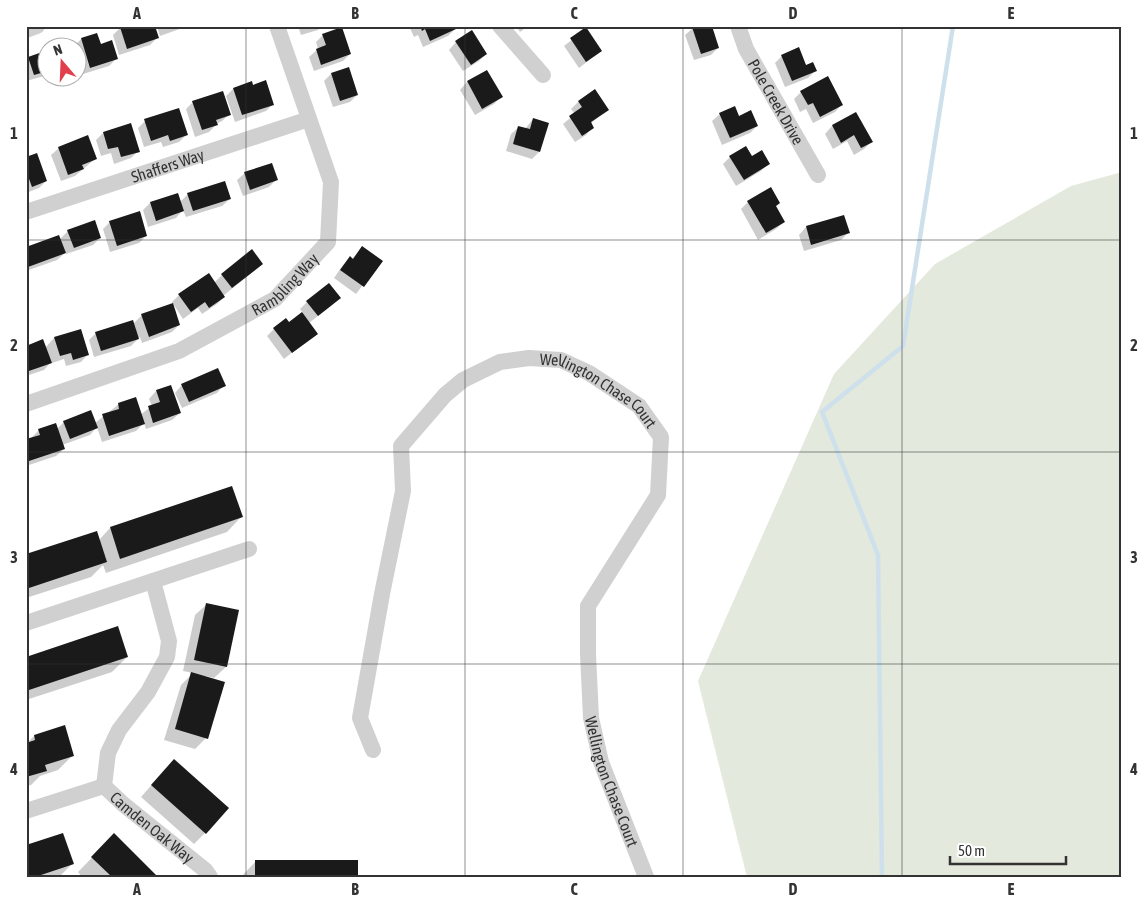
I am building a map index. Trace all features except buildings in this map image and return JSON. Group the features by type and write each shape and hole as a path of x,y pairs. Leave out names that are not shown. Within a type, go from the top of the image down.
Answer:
{"street":[{"path":"26,30 37,26"},
{"name":"Rambling Way","path":"26,404 179,351 275,299 328,242 331,182 277,26"},
{"path":"500,26 543,75"},
{"name":"Pole Creek Drive","path":"738,26 746,49 818,175"},
{"name":"Shaffers Way","path":"26,212 309,119"},
{"name":"Wellington Chase Court","path":"373,750 360,718 403,491 401,446 445,395 464,380 500,362 529,358 561,360 589,373 639,406 661,437 658,495 588,606 591,718 601,762 646,877"},
{"path":"26,623 249,549"},
{"name":"Camden Oak Way","path":"153,581 169,641 167,657 148,692 119,730 108,753 104,786 123,804 205,870 210,877"},
{"path":"26,811 104,786"}],"shaded area":[{"path":"1122,172 1122,877 747,877 698,681 834,374 935,264 1071,186"}],"waterway":[{"path":"882,877 878,555 822,412 903,346 953,26"}]}
